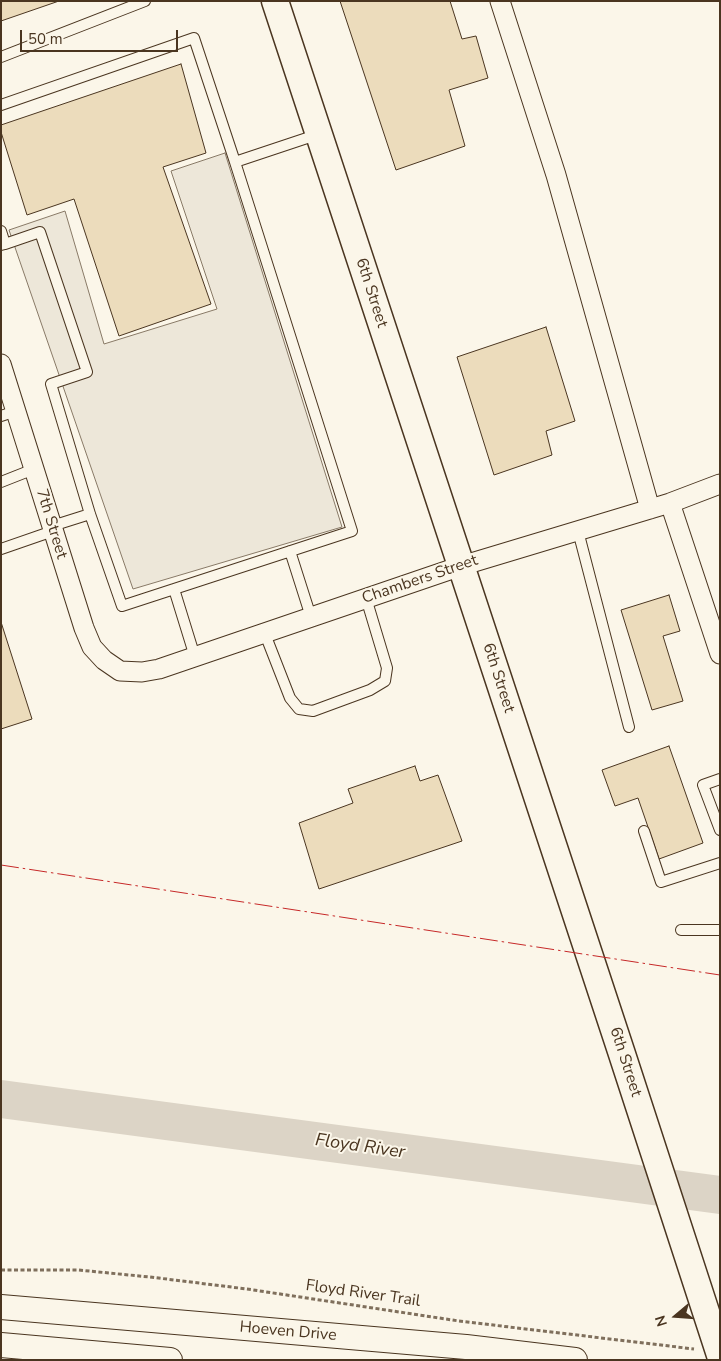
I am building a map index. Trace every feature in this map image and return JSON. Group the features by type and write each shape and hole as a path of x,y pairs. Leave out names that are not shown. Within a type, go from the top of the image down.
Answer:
{"main road":[{"name":"6th Street","path":"275,1 719,1353"}],"street":[{"path":"500,1 556,175 650,509"},
{"name":"7th Street","path":"1,364 9,414 34,469 84,628 92,647 104,660 120,671"},
{"name":"Chambers Street","path":"120,671 142,672 159,669 460,566 650,509 720,484"},
{"path":"670,502 720,654"},
{"name":"Hoeven Drive","path":"1,1307 466,1347 575,1360"},
{"path":"1,1345 170,1360"}],"lane":[{"path":"1,57 145,1"},
{"path":"1,105 194,38 236,162 352,531 122,606 90,514 51,384 87,372 40,232 3,245 1,231"},
{"path":"236,162 319,134"},
{"path":"1,482 34,469"},
{"path":"1,549 90,514"},
{"path":"578,531 629,727"},
{"path":"290,551 311,617"},
{"path":"174,589 195,657"},
{"path":"265,634 290,698 300,709 313,710 370,690 384,681 387,668 366,598"},
{"path":"720,779 703,785 720,830"},
{"path":"644,831 661,882 720,863"},
{"path":"681,930 720,930"}],"path":[{"name":"Floyd River Trail","path":"1,1270 78,1270 150,1277 246,1289 459,1321 719,1353"}],"shaded area":[{"path":"225,153 342,527 133,589 9,230 65,211 104,344 217,309 171,171"}],"building":[{"path":"1,1 59,1 1,21"},
{"path":"340,1 450,1 462,39 476,36 488,78 449,90 465,146 396,170"},
{"path":"181,64 206,153 163,167 211,304 119,336 74,199 27,215 1,132 1,125"},
{"path":"546,327 575,421 546,431 552,455 494,475 457,357"},
{"path":"669,595 680,631 663,636 683,701 652,710 621,610"},
{"path":"1,622 32,719 1,729"},
{"path":"669,746 703,843 659,859 638,798 615,806 602,770"},
{"path":"415,766 420,781 438,775 462,841 319,889 299,823 353,803 348,789"}],"waterway":[{"name":"Floyd River","path":"1,1099 720,1195"}],"power":[{"path":"1,865 720,975"}]}
